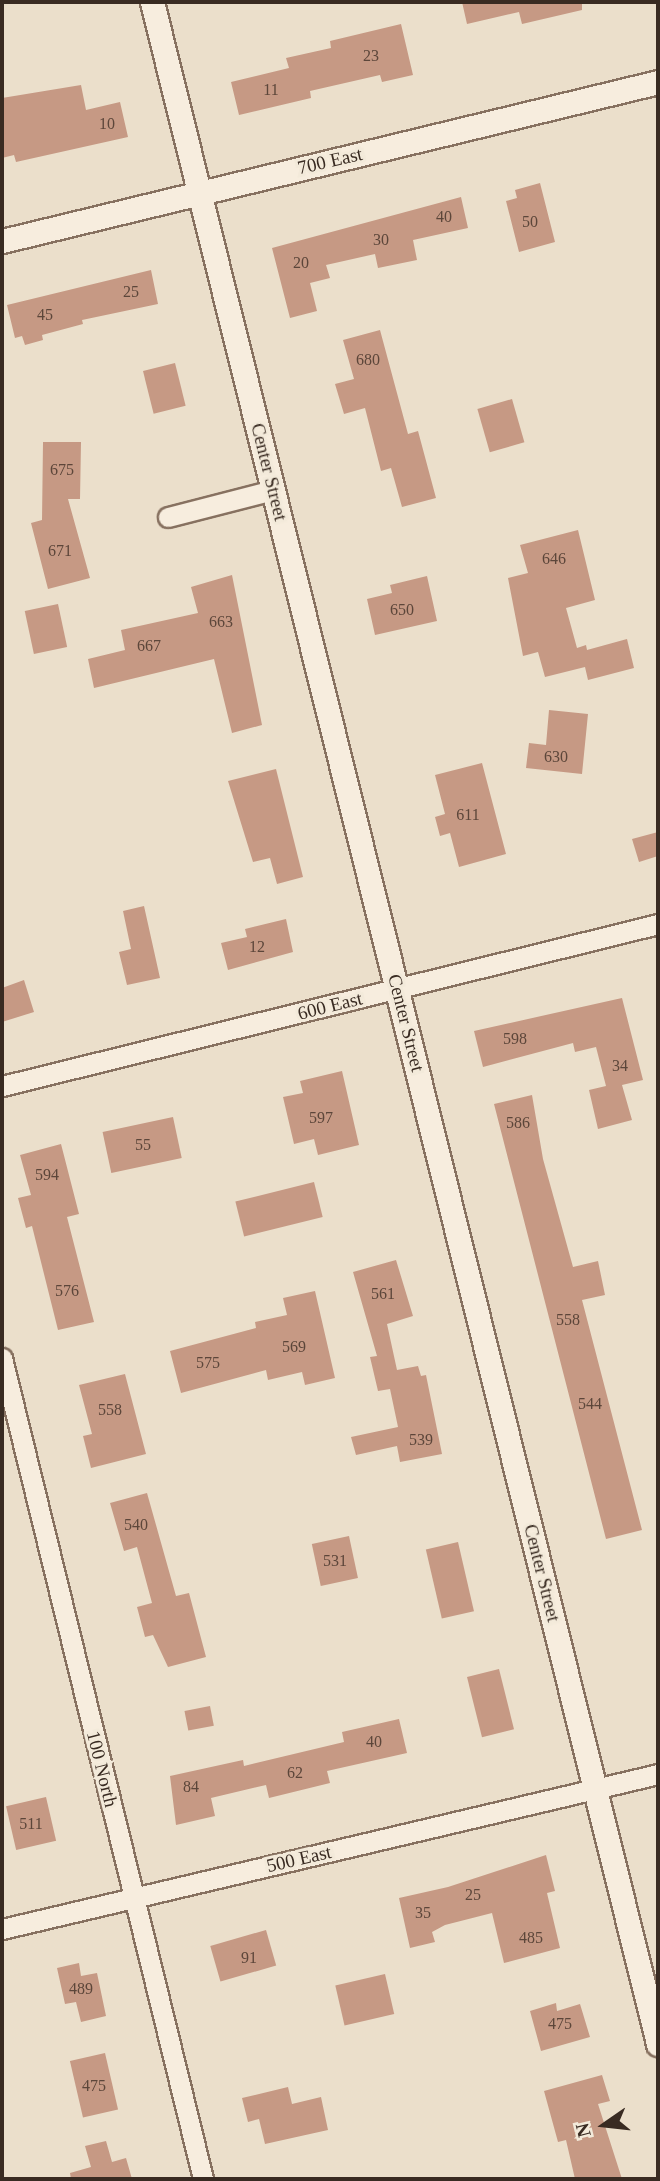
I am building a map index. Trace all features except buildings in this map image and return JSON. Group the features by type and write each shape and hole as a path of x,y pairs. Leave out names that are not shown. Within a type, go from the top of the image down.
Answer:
{"street":[{"name":"Center Street","path":"152,2 658,2044"},
{"name":"700 East","path":"2,241 199,191 658,82"},
{"path":"168,517 273,490"},
{"name":"600 East","path":"2,1086 658,924"},
{"name":"100 North","path":"2,1358 202,2179"},
{"name":"500 East","path":"2,1929 658,1774"}]}
